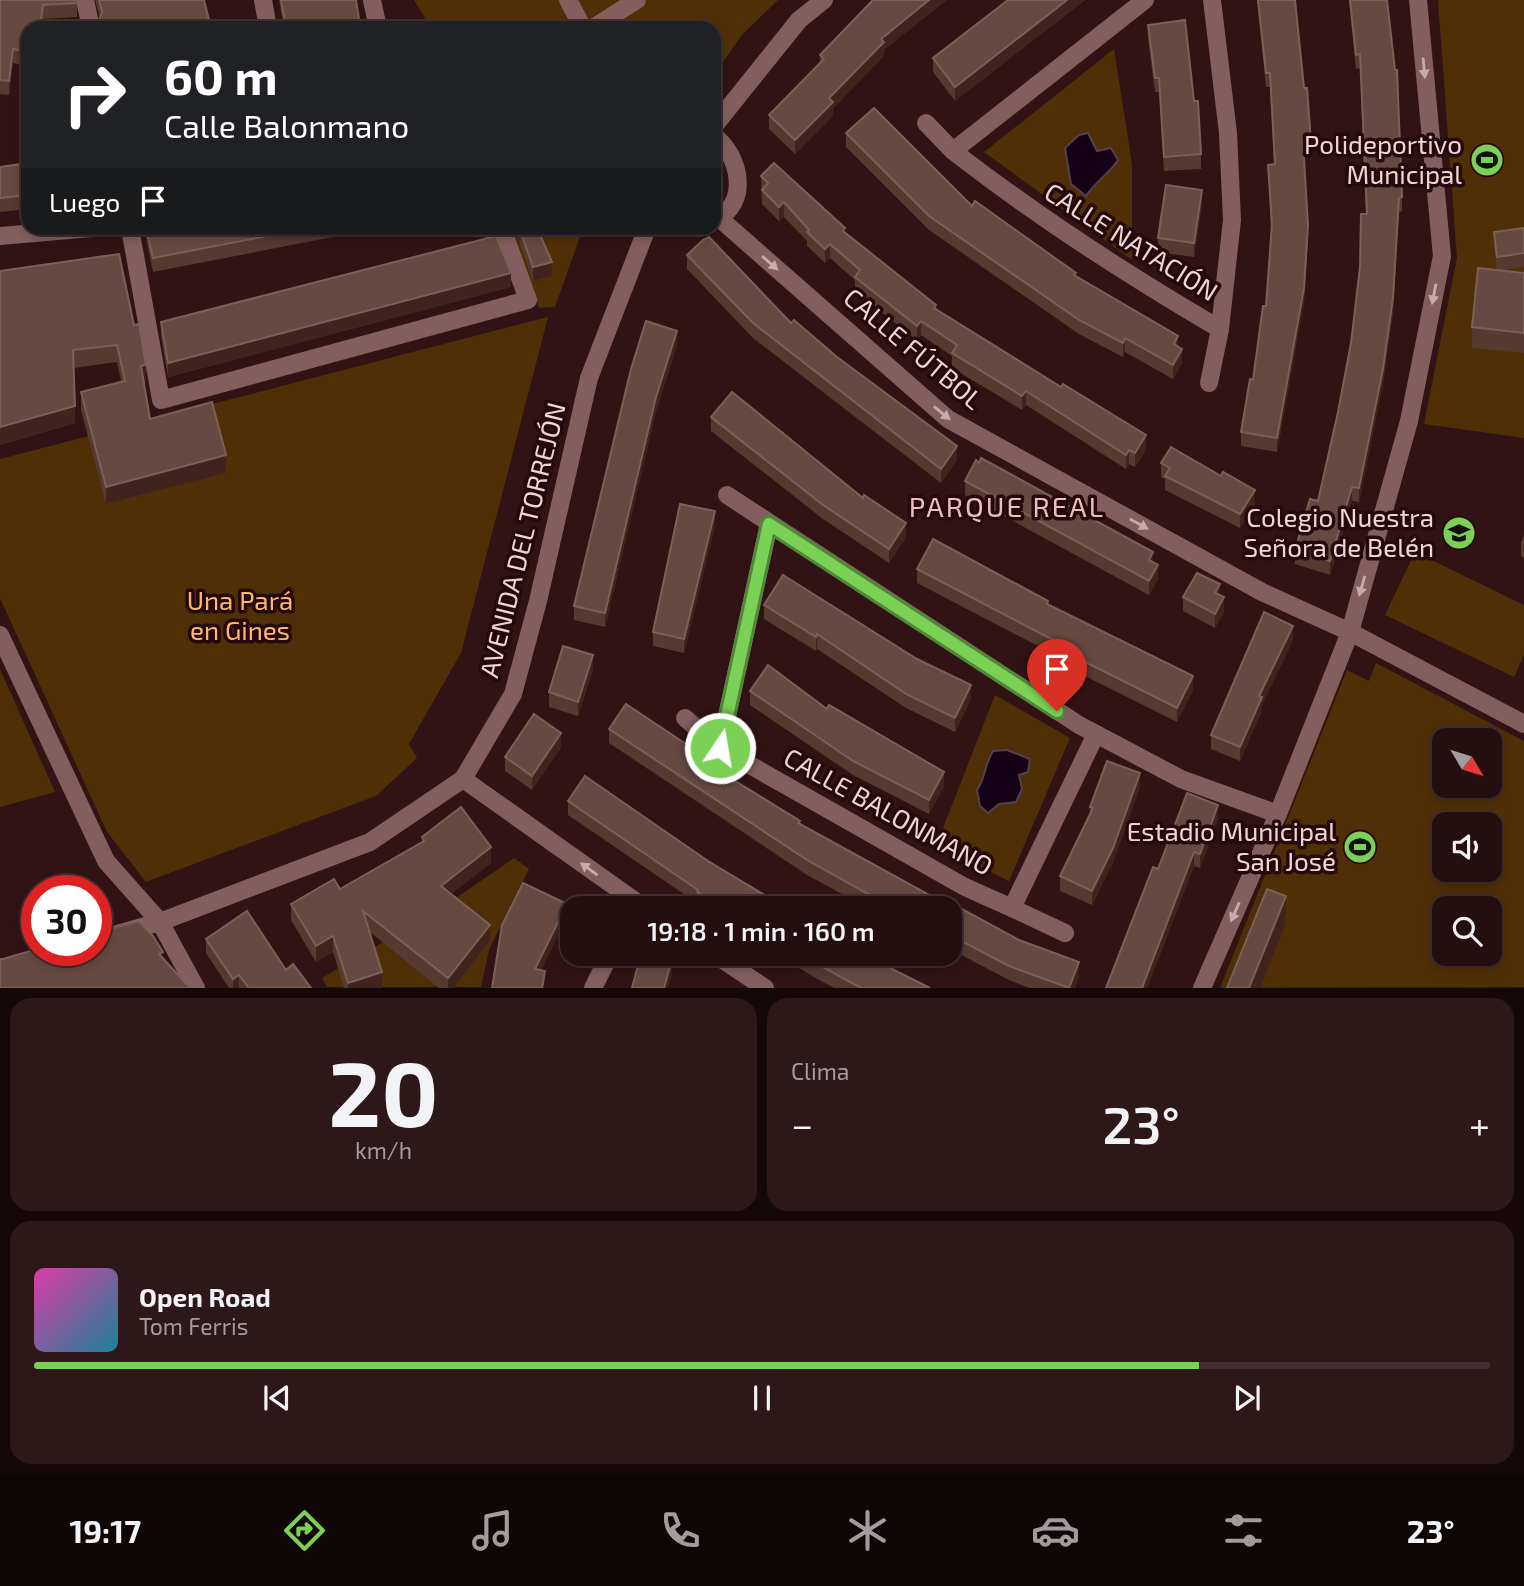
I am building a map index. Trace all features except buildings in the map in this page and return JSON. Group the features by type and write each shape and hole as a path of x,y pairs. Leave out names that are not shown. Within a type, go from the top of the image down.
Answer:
{"street":[{"path":"85,0 90,21"},
{"path":"263,0 267,21"},
{"path":"372,0 376,21"},
{"path":"568,0 579,21"},
{"path":"604,21 638,0"},
{"path":"721,117 799,20 824,0"},
{"path":"953,151 1144,0"},
{"name":"CALLE NATACIÓN","path":"926,123 953,151 1028,210 1105,262 1220,329 1232,220 1228,133 1212,0"},
{"path":"1202,988 1278,814 1350,632 1409,421 1442,256 1418,0"},
{"path":"721,141 735,160 738,177 731,205 721,215"},
{"name":"CALLE FÚTBOL","path":"721,222 948,419 1262,592 1350,632 1524,724"},
{"path":"0,236 21,234"},
{"path":"131,235 161,400 528,300 505,235"},
{"name":"AVENIDA DEL TORREJÓN","path":"112,936 160,922 370,842 463,779 513,694 535,615 589,378 644,235"},
{"path":"1209,383 1220,329"},
{"path":"727,495 1096,734 1181,779 1278,814"},
{"path":"720,748 769,524"},
{"path":"0,635 106,861 160,922 196,988"},
{"name":"CALLE BALONMANO","path":"685,718 720,748 965,887 1065,933"},
{"name":"CALLE BALONMANO","path":"1012,908 1096,734"},
{"path":"463,779 624,896"},
{"path":"593,988 604,966"},
{"path":"732,966 765,988"}],"green space":[{"path":"414,0 778,0 741,36 721,65 721,21 427,21"},
{"name":"Polideportivo Municipal","path":"1438,0 1524,0 1524,438 1424,424 1457,258"},
{"path":"1114,49 1132,164 1132,260 984,152"},
{"path":"512,235 581,235 555,307 539,308"},
{"name":"Una Pará en Gines","path":"548,317 461,653 409,744 417,758 376,796 146,882 107,832 0,598 0,459"},
{"path":"1415,552 1524,605 1524,655 1514,677 1385,615"},
{"name":"Estadio Municipal San José","path":"1376,663 1499,728 1432,728 1432,798 1502,798 1502,729 1524,741 1524,987 1220,988 1347,670 1369,681"},
{"path":"0,669 55,792 0,807"},
{"path":"995,695 1070,738 1009,881 936,846"},
{"path":"514,858 529,869 489,950 481,987 327,987 322,978 443,907"}],"shaded area":[{"path":"1088,133 1097,151 1111,148 1118,160 1086,196 1071,184 1065,148 1079,135"},
{"path":"1007,750 1030,759 1028,772 1019,775 1022,789 1016,802 999,804 988,813 980,806 977,790 993,751"}],"place":[{"name":"Polideportivo Municipal","path":"1487,160"},
{"name":"Colegio Nuestra Señora de Belén","path":"1459,533"},
{"name":"Estadio Municipal San José","path":"1360,847"}],"district":[{"name":"PARQUE REAL","path":"1007,507"}],"route":[{"path":"720,748 769,524 1057,711"}]}
